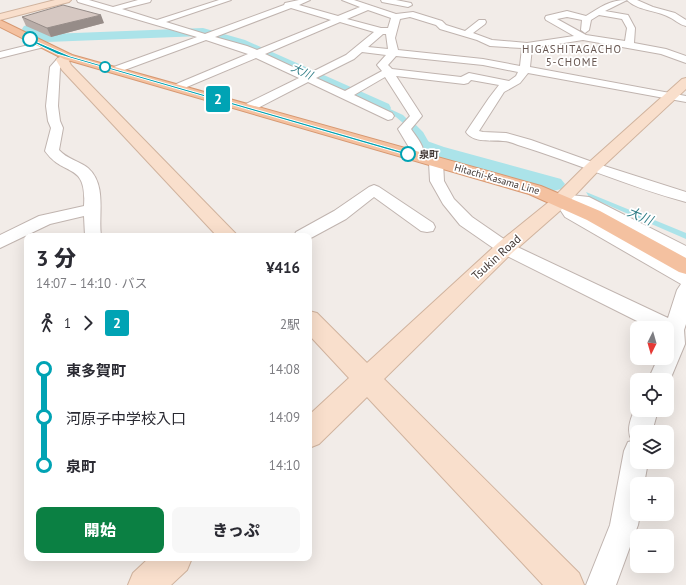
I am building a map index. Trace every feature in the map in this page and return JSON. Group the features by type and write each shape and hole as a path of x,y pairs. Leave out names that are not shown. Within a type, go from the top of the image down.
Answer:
{"main road":[{"name":"Hitachi-Kasama Line","path":"0,23 65,58 178,87 535,190 561,199 686,267"}],"street":[{"path":"0,17 66,0"},
{"path":"81,0 203,34 260,53 349,94 388,116"},
{"path":"114,9 147,0"},
{"path":"158,22 227,0"},
{"path":"115,70 203,34 306,0"},
{"path":"348,0 396,17 410,14 439,23 442,27 490,43 527,46 583,37 664,51 686,60"},
{"path":"385,0 408,5"},
{"path":"583,37 549,18 567,14 587,19 599,13 611,4 623,0"},
{"path":"631,0 650,9 672,15 681,22 686,23"},
{"path":"277,2 386,31"},
{"path":"178,87 368,7"},
{"path":"599,13 625,17 631,28 629,45"},
{"path":"248,108 350,57 386,31 396,17"},
{"path":"583,37 587,19"},
{"path":"466,34 482,22"},
{"path":"386,31 394,52"},
{"path":"0,55 42,45"},
{"path":"527,46 528,58 524,69 516,81 508,84 501,90 472,132 481,136 506,137 526,143 686,197"},
{"path":"360,49 483,62 679,98"},
{"path":"394,52 382,65 386,68 387,72 416,116 404,129 417,149 417,156"},
{"path":"65,58 55,67 51,111 52,120 57,128 52,151 57,158 83,171 92,182 92,233"},
{"path":"65,58 66,67 225,233"},
{"path":"349,94 387,72 464,81 469,76 508,84"},
{"name":"Tsukin Road","path":"312,431 365,379 594,167 679,98 686,82"},
{"path":"395,83 445,90"},
{"path":"436,162 437,181 448,201 466,222 505,248 655,321"},
{"path":"307,233 340,215 374,190 427,227"},
{"path":"561,199 584,200 686,254"},
{"path":"561,199 571,213 686,279"},
{"path":"0,242 45,220 92,209"},
{"path":"674,348 676,344 674,330 686,290"},
{"path":"312,323 567,585"},
{"path":"602,585 624,525 634,469"},
{"path":"145,585 171,561"}],"water":[{"path":"355,93 403,115 407,119 403,123 396,117 351,95"},
{"path":"414,123 423,132 431,146 467,158 465,162 426,150 410,128"},
{"path":"474,159 554,181 552,185 471,164"},
{"path":"586,192 686,233 686,239 589,197"}],"building":[{"path":"63,5 101,15 47,28 22,17"}],"waterway":[{"name":"大川","path":"29,29 47,38 203,32 240,43 382,108"},
{"name":"大川","path":"427,147 436,152 553,184"}],"bus line":[{"name":"2","path":"30,39 68,57 178,87 408,154"}],"place":[{"name":"泉町","path":"408,154"}],"district":[{"name":"HIGASHITAGACHO 5-CHOME","path":"572,55"}]}
